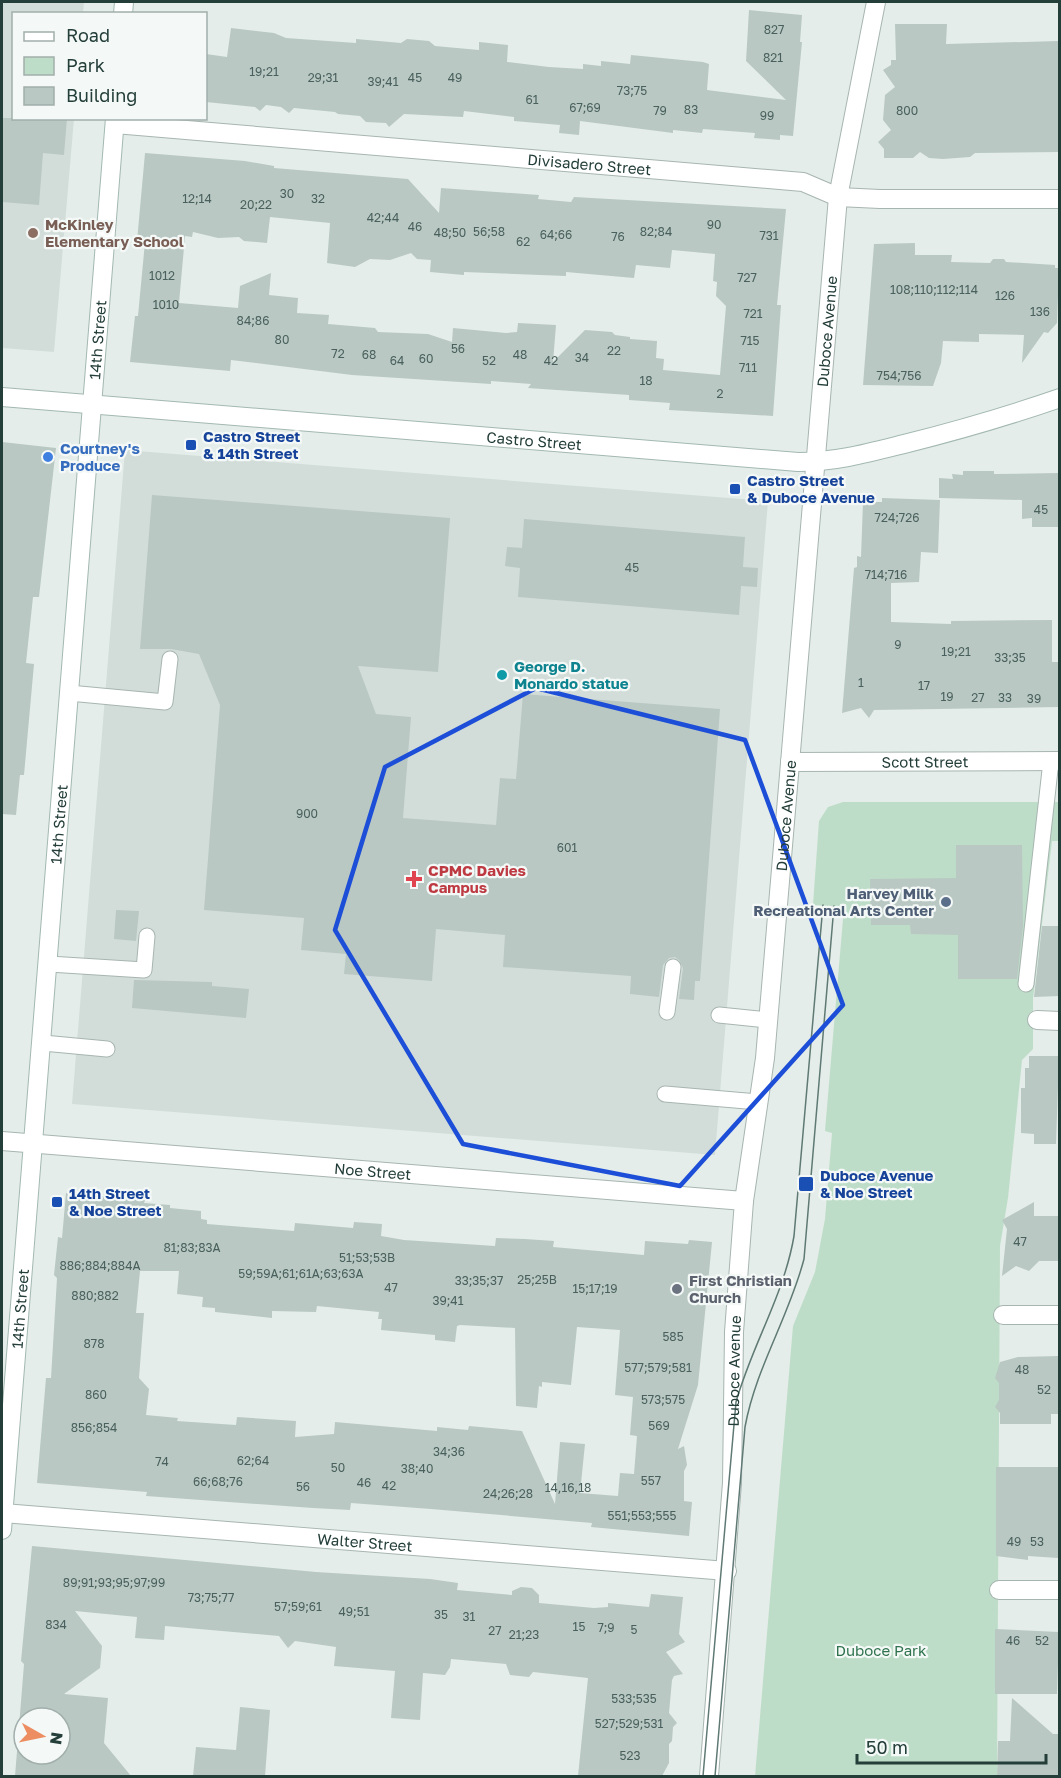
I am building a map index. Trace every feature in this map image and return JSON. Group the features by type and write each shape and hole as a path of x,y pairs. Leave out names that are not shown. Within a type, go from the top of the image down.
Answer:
{"street":[{"name":"Duboce Avenue","path":"709,1776 727,1571 732,1483 734,1332 744,1201 768,1020 838,197 876,2"},
{"name":"Divisadero Street","path":"115,121 803,182 838,197 1059,199"},
{"name":"14th Street","path":"2,1522 43,1043 115,121"},
{"name":"Castro Street","path":"2,397 815,462 853,457 943,435 1059,398"},
{"name":"Scott Street","path":"790,762 1055,761"},
{"path":"1036,1020 1059,1021"},
{"name":"Noe Street","path":"2,1141 744,1201"},
{"path":"1003,1315 1059,1315"},
{"name":"Walter Street","path":"2,1522 727,1571"},
{"path":"999,1590 1059,1590"}],"lane":[{"path":"69,693 165,702 170,659"},
{"path":"1026,984 1055,761"},
{"path":"49,964 144,970 147,936"},
{"path":"667,1012 673,967"},
{"path":"719,1015 768,1020"},
{"path":"43,1043 107,1049"},
{"path":"665,1094 758,1102"}],"highlighted area":[{"path":"536,688 745,740 843,1005 680,1186 463,1144 335,930 385,767"}],"shaded area":[{"name":"McKinley Elementary School","path":"2,2 84,2 83,12 12,12 12,120 74,120 54,352 2,348"},
{"name":"CPMC Davies Campus","path":"125,450 768,501 715,1155 72,1104"}],"green space":[{"name":"Duboce Park","path":"843,802 1059,802 1059,841 1052,841 1033,998 1033,1049 1022,1060 1008,1198 1000,1246 997,1776 755,1776 793,1326 815,1272 825,1219 832,1133 825,1131 844,907 813,905 819,821 828,807"}],"building":[{"path":"749,10 802,15 800,42 802,42 793,136 780,135 780,140 754,138 755,133 703,129 702,133 673,130 673,133 580,121 579,135 559,133 560,125 514,121 514,117 464,111 463,117 404,114 389,127 386,123 366,122 360,116 335,112 294,108 289,113 281,107 266,105 260,111 255,107 207,102 207,54 227,57 231,28 274,33 286,38 356,43 356,39 401,43 407,39 429,41 435,46 479,50 479,42 508,45 507,62 549,67 583,69 583,64 601,66 601,61 630,64 631,55 703,62 709,64 707,90 786,100 746,61"},
{"path":"895,24 947,24 946,44 1059,41 1059,152 975,153 970,157 943,159 929,158 920,152 913,158 884,158 884,149 878,142 891,130 883,120 885,95 895,87 883,70 891,65 891,60 896,60"},
{"path":"2,118 67,120 64,155 43,153 39,205 2,202"},
{"path":"145,153 245,161 274,166 274,168 408,179 439,213 441,188 539,195 538,199 571,202 574,197 786,209 777,305 781,305 773,416 669,410 670,403 629,400 629,395 528,388 531,384 491,381 491,384 352,375 231,360 230,371 130,362 135,316 138,316 145,242 137,241","holes":["270,217 330,223 327,263 355,267 370,259 390,260 411,253 417,259 431,260 430,272 464,275 464,272 566,276 566,272 634,278 636,265 670,268 672,250 715,254 713,281 717,282 716,296 726,306 720,375 663,370 664,359 656,358 657,341 630,339 630,337 615,335 612,332 585,330 553,362 556,325 518,323 517,332 506,333 453,328 452,342 428,334 378,332 375,328 328,324 329,315 297,313 298,298 269,295 271,273 240,286 238,308 179,303 185,236 192,237 193,232 218,238 239,237 244,241 267,243"]},
{"path":"915,243 915,255 952,255 951,262 990,263 993,259 1004,259 1006,262 1055,265 1055,268 1059,268 1057,323 1048,333 1044,332 1022,363 1024,335 979,334 979,342 943,341 941,363 933,386 863,385 874,244"},
{"path":"2,442 56,448 39,597 33,597 26,663 34,664 24,775 20,775 16,815 2,814"},
{"path":"963,471 994,471 994,474 1059,473 1059,527 1032,527 1032,518 1022,519 1022,500 939,498 939,478 953,479 952,474 963,475"},
{"path":"152,495 450,518 438,672 358,666 376,714 411,717 403,818 496,825 500,778 516,779 523,694 720,709 700,981 695,981 694,1000 679,999 683,968 675,957 669,958 663,965 659,997 630,994 631,976 503,967 505,935 436,929 432,981 344,974 346,954 301,950 304,918 204,910 220,705 199,654 171,649 140,649"},
{"path":"882,498 940,500 938,553 921,552 919,582 891,583 891,622 951,624 951,621 1052,620 1052,662 1059,662 1059,707 874,710 869,718 861,708 842,713 854,568 857,567 857,556 861,557 863,502 882,502"},
{"path":"524,519 745,537 743,567 758,568 757,587 741,586 739,615 518,597 520,568 505,566 507,547 522,548"},
{"name":"Harvey Milk Recreational Arts Center","path":"956,845 1022,845 1023,926 1017,979 958,979 958,935 911,934 910,925 871,925 870,879 956,878"},
{"path":"116,910 139,911 136,941 114,939"},
{"path":"1042,926 1059,926 1059,996 1034,997"},
{"path":"134,980 212,982 212,986 249,989 246,1018 132,1008"},
{"path":"1029,1056 1059,1056 1056,1144 1034,1144 1034,1134 1021,1133 1021,1088 1025,1088 1025,1068 1029,1068"},
{"path":"66,1193 145,1200 144,1203 201,1211 201,1219 207,1220 207,1224 294,1231 295,1223 353,1228 354,1222 382,1224 381,1236 404,1240 495,1246 496,1238 525,1239 554,1241 553,1247 644,1255 645,1241 688,1244 689,1240 712,1242 698,1385 678,1449 684,1446 687,1465 684,1471 684,1501 692,1502 689,1536 591,1527 592,1523 431,1509 351,1503 350,1510 313,1508 146,1496 147,1492 37,1483 46,1378 51,1378 57,1278 54,1275 58,1237 62,1238","holes":["140,1271 179,1271 177,1294 203,1297 202,1307 215,1308 215,1312 272,1318 272,1311 316,1312 317,1306 379,1312 378,1319 382,1319 381,1330 435,1335 435,1340 455,1342 457,1326 460,1325 515,1328 516,1406 537,1408 539,1386 542,1387 542,1382 571,1385 577,1327 620,1330 615,1395 633,1397 630,1435 637,1436 634,1474 620,1473 618,1496 580,1493 585,1444 560,1442 555,1504 522,1431 469,1426 468,1430 437,1427 437,1431 335,1422 334,1434 295,1437 296,1421 237,1417 236,1425 177,1421 178,1418 146,1415 149,1389 139,1378 144,1313 136,1313"]},
{"path":"1034,1202 1034,1216 1059,1216 1059,1261 1039,1261 1029,1271 1016,1266 1002,1276 1007,1229 1002,1220"},
{"path":"1059,1356 1059,1414 1051,1414 1051,1424 1000,1424 1000,1413 995,1407 999,1400 999,1383 995,1378 1000,1362 1018,1357"},
{"path":"996,1467 1058,1467 1058,1558 1028,1556 1028,1560 996,1556"},
{"path":"32,1546 316,1572 430,1579 458,1583 457,1590 512,1595 512,1591 521,1587 532,1588 539,1595 539,1603 594,1608 608,1607 608,1603 649,1607 651,1594 683,1597 679,1634 685,1642 666,1652 683,1674 674,1676 672,1680 669,1713 677,1723 673,1727 672,1741 669,1744 669,1763 662,1776 578,1776 588,1678 533,1672 529,1677 510,1675 506,1664 451,1659 450,1667 445,1675 423,1673 420,1720 391,1718 395,1671 334,1666 336,1647 295,1641 288,1648 279,1636 165,1626 164,1640 135,1638 137,1617 75,1611 102,1646 100,1668 64,1694 108,1698 104,1743 131,1776 15,1776 16,1766 72,1766 72,1706 21,1706 24,1664 21,1661"},
{"path":"995,1629 1059,1632 1057,1694 995,1694"},
{"path":"1012,1698 1053,1734 1059,1734 1059,1776 997,1776 998,1741 1010,1741"},
{"path":"240,1707 270,1710 265,1776 193,1776 196,1747 236,1750"}],"tram line":[{"path":"703,1776 736,1402 750,1360 783,1279 794,1236 823,905"},
{"path":"715,1776 745,1427 757,1384 804,1259 834,906"}],"place":[{"name":"McKinley Elementary School","path":"33,233"},
{"name":"Castro Street & 14th Street","path":"191,445"},
{"name":"Courtney's Produce","path":"48,457"},
{"name":"Castro Street & Duboce Avenue","path":"735,489"},
{"name":"George D. Monardo statue","path":"502,675"},
{"name":"CPMC Davies Campus","path":"414,879"},
{"name":"Harvey Milk Recreational Arts Center","path":"946,902"},
{"name":"Duboce Avenue & Noe Street","path":"806,1184"},
{"name":"14th Street & Noe Street","path":"57,1202"},
{"name":"First Christian Church","path":"677,1289"}]}
